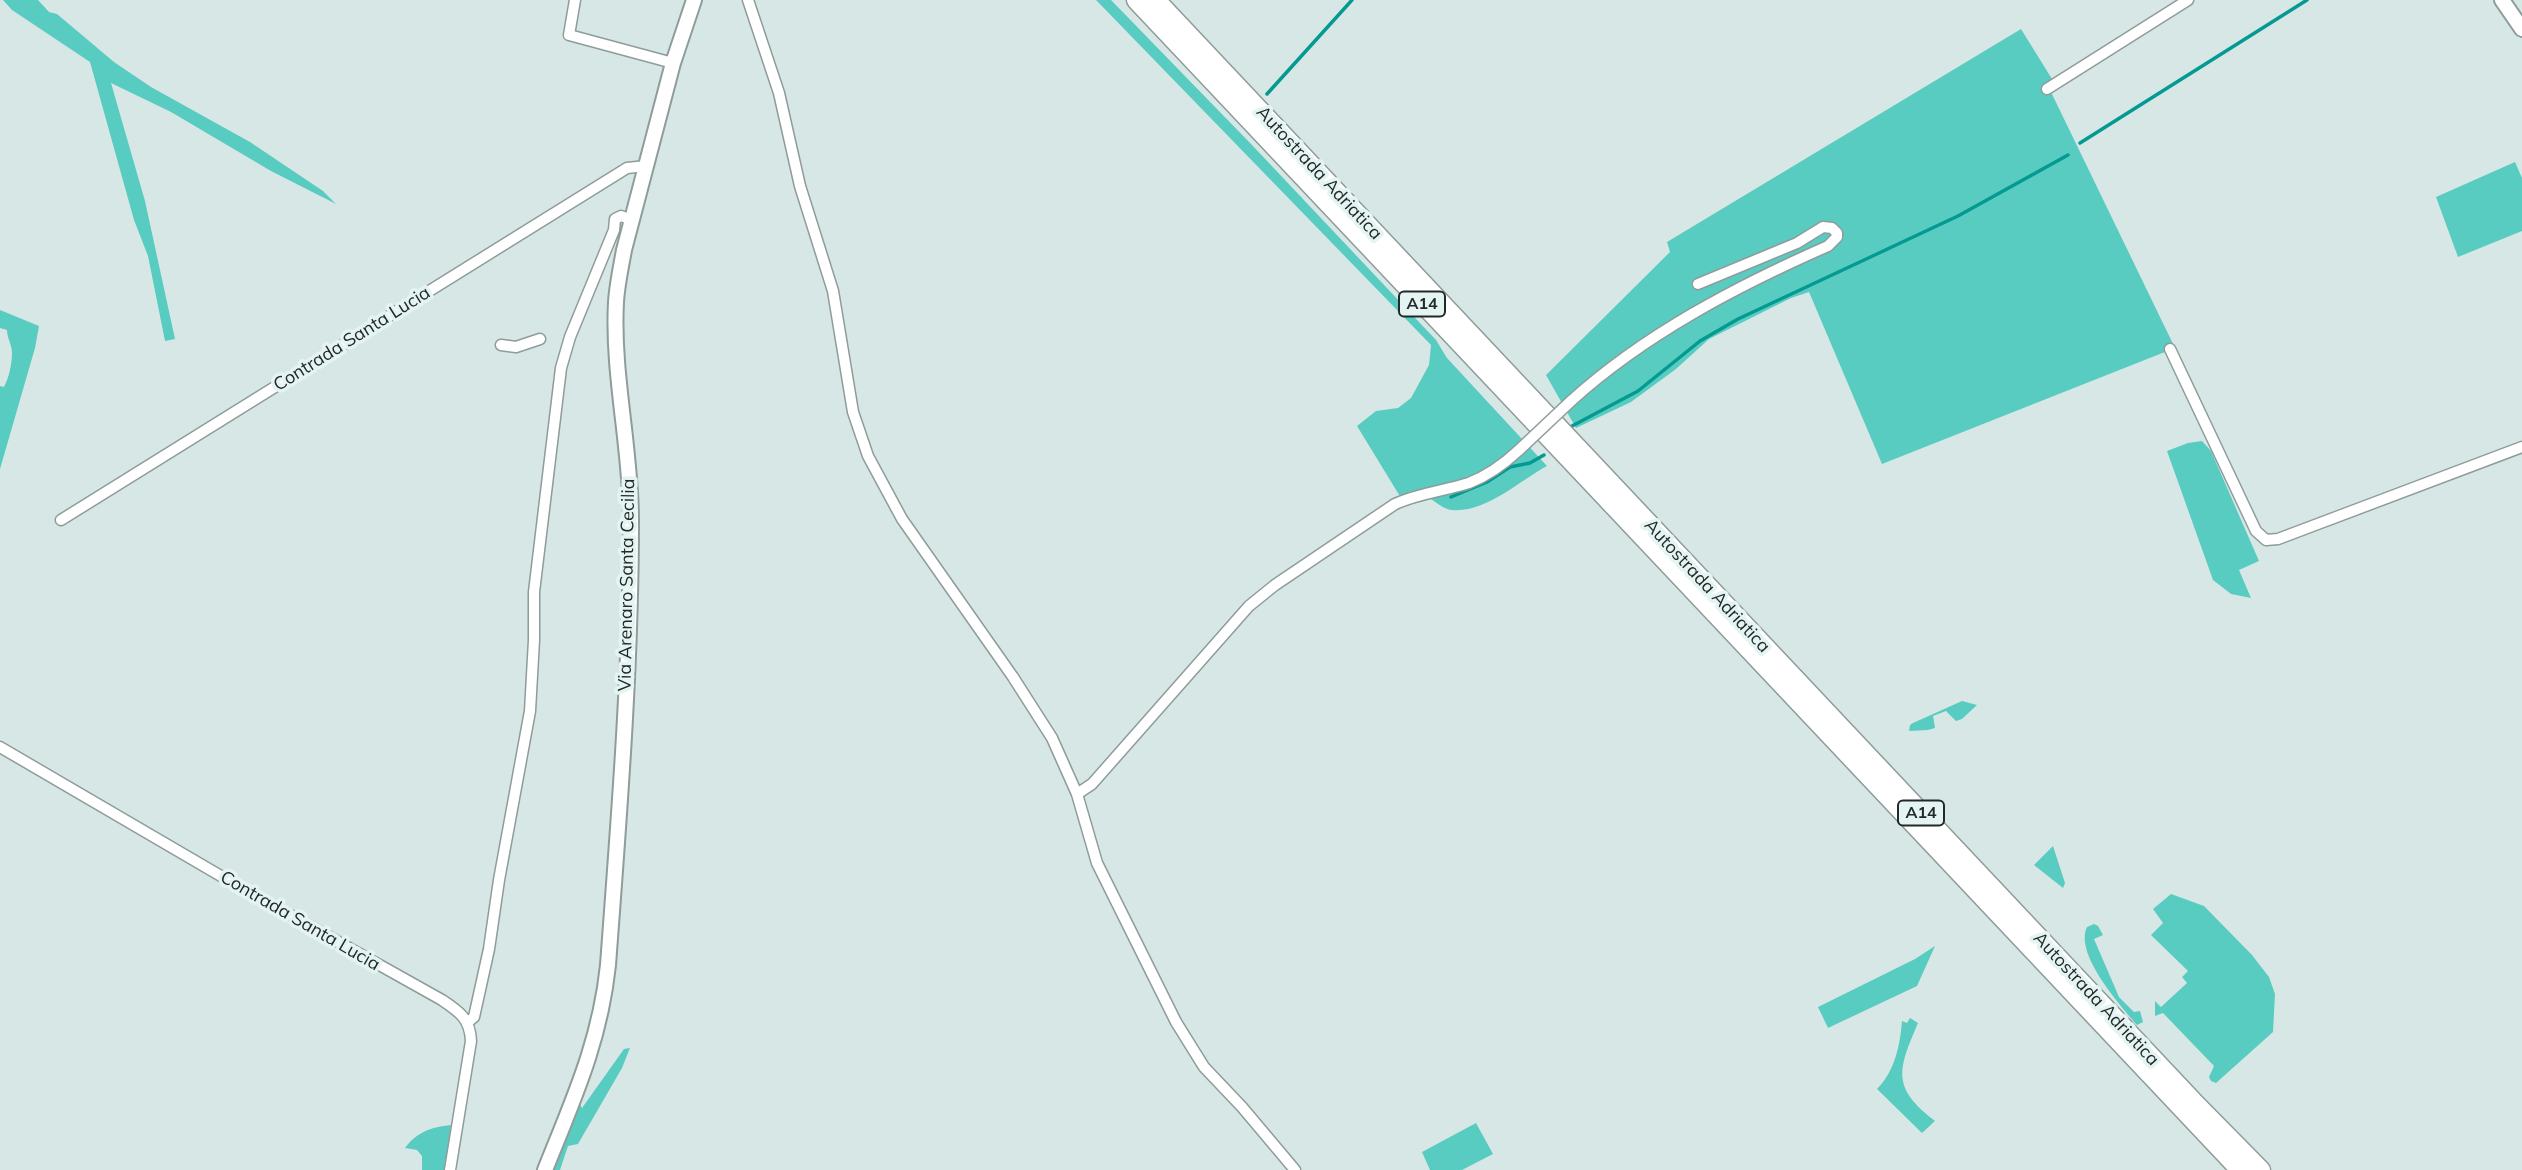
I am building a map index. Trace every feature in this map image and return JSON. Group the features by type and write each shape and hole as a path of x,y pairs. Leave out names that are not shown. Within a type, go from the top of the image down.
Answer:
{"highway":[{"name":"Autostrada Adriatica","path":"1136,0 2240,1170"},
{"name":"Autostrada Adriatica","path":"1156,0 2169,1076 2261,1170"},
{"path":"1167,0 1172,6 1175,21"}],"street":[{"path":"575,0 569,35 673,63"},
{"name":"Via Arenaro Santa Cecilia","path":"545,1170 595,1042 608,965 621,786 631,540 630,488 616,300 624,250 673,63 694,0"},
{"path":"748,0 779,93 800,186 833,292 853,412 868,456 902,519 1013,677 1052,738 1077,794 1097,863 1176,1022 1204,1066 1295,1170"},
{"path":"2047,89 2188,0"},
{"path":"2502,0 2522,29"},
{"name":"Contrada Santa Lucia","path":"61,520 627,168 646,166"},
{"path":"450,1170 471,1041 468,1022 474,1017 489,949 530,711 534,592 561,368 570,337 614,230 615,219 621,216 632,220"},
{"path":"1077,794 1092,784 1249,606 1275,585 1395,504 1410,497 1469,482 1510,459 1571,401 1629,354 1714,302 1828,246 1838,233 1832,228 1823,227 1797,243 1698,284"},
{"path":"502,345 516,347 540,339"},
{"path":"2170,349 2256,531 2266,540 2278,539 2522,447"},
{"name":"Contrada Santa Lucia","path":"0,747 226,879 442,1000 462,1014 468,1022"}],"shaded area":[{"path":"3,0 38,0 49,12 57,14 114,62 151,87 250,142 323,191 336,204 271,171 171,112 111,83 145,201 175,339 165,341 148,256 134,220 90,62 12,10"},
{"path":"1096,0 1111,0 1252,145 1436,340 1447,358 1547,466 1502,495 1465,510 1448,509 1417,494 1401,498 1357,426 1376,411 1398,408 1411,398 1429,365 1431,345"},
{"path":"2021,29 2052,79 2051,92 2175,348 1882,464 1809,292 1791,298 1709,339 1676,369 1631,402 1576,428 1546,375 1670,252 1667,242"},
{"path":"2515,162 2522,178 2522,231 2458,257 2436,197"},
{"path":"0,310 39,326 0,469 0,386 4,387 7,379 12,353 7,330 0,328"},
{"path":"2202,441 2211,451 2259,561 2239,570 2251,598 2231,594 2213,580 2167,451"},
{"path":"1962,701 1977,705 1962,719 1956,721 1946,711 1933,716 1935,728 1909,731 1913,723"},
{"path":"2053,846 2065,883 2063,888 2034,865"},
{"path":"2171,894 2204,906 2252,955 2269,977 2275,994 2273,1032 2216,1083 2209,1077 2214,1066 2163,1013 2155,1016 2155,1001 2161,1007 2187,983 2182,977 2188,971 2151,935 2163,923 2153,909"},
{"path":"2094,924 2103,935 2094,939 2119,997 2134,1012 2140,1011 2143,1022 2137,1025 2101,979 2087,951 2087,927"},
{"path":"1935,946 1917,986 1828,1028 1818,1007 1915,959"},
{"path":"1910,1018 1918,1023 1903,1066 1905,1087 1911,1098 1935,1121 1922,1133 1877,1089 1896,1057 1902,1021 1907,1023"},
{"path":"630,1048 622,1068 578,1144 568,1146 560,1170 551,1170 579,1102 582,1108 624,1049"},
{"path":"1476,1123 1493,1154 1462,1170 1430,1170 1422,1152"},
{"path":"451,1125 445,1170 422,1170 422,1156 417,1150 405,1148 425,1131"}],"waterway":[{"path":"1267,94 1352,0"},
{"path":"2080,143 2307,0"},
{"path":"1572,426 1638,391 1700,341 1738,319 1958,216 2068,155"},
{"path":"1451,497 1487,482 1510,467 1530,463 1544,455"}]}
